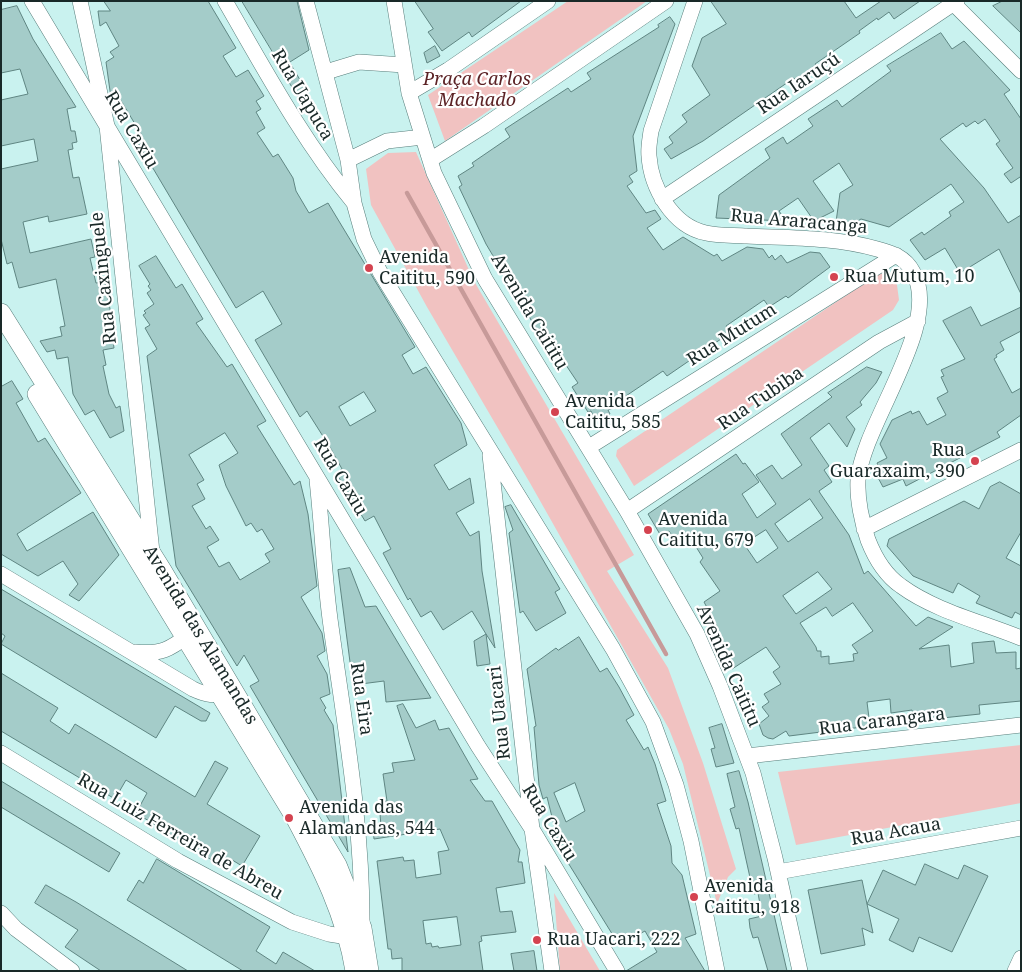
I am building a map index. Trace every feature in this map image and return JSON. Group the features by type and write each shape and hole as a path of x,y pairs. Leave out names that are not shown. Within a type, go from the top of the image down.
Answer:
{"street":[{"name":"Rua Caxiu","path":"32,1 478,746 532,829 617,971"},
{"name":"Rua Caxinguele","path":"80,1 107,126 149,562"},
{"name":"Rua Uapuca","path":"225,1 304,136 328,172 354,203"},
{"path":"306,1 348,160 354,203 364,239 380,272 613,649 653,722 676,785 691,841 717,971"},
{"name":"Avenida Caititu","path":"394,1 409,93 434,173 486,278 627,511 697,634 720,686 747,756 778,872 800,971"},
{"path":"409,93 448,70 548,1"},
{"path":"430,160 484,126 666,1"},
{"name":"Rua Araracanga","path":"695,1 651,131 648,154 652,176 662,199 680,219 706,233 832,240 867,246 896,255 906,262 914,273 919,289 918,321 868,443 858,480 864,528 872,550 884,571 900,586 926,601 1021,638"},
{"path":"953,2 1021,72"},
{"name":"Rua Iaruçú","path":"662,199 953,2"},
{"path":"326,72 359,62 404,65"},
{"path":"348,160 387,141 422,137"},
{"name":"Rua Mutum","path":"588,447 896,255"},
{"name":"Avenida das Alamandas","path":"1,313 226,692 337,865 355,932 369,971"},
{"name":"Rua Tubiba","path":"627,511 879,342 918,321"},
{"name":"Avenida das Alamandas","path":"1,336 149,562"},
{"path":"864,528 1021,450"},
{"name":"Rua Uacari","path":"490,451 532,829 552,971"},
{"name":"Rua Eira","path":"317,476 330,617 352,763 360,844 355,932"},
{"path":"1,574 193,689 207,695 226,692"},
{"path":"134,652 157,653 166,651 191,634"},
{"name":"Rua Carangara","path":"747,756 1021,724"},
{"name":"Rua Luiz Ferreira de Abreu","path":"1,753 178,861 251,902 292,922 329,934 355,932"},
{"name":"Rua Acaua","path":"778,872 1021,828"},
{"path":"1,913 16,929 72,971"},
{"name":"Avenida das Alamandas","path":"355,932 355,971"},
{"path":"1015,971 1021,958"}],"green space":[{"name":"Praça Carlos Machado","path":"568,1 647,1 445,141 428,95"},
{"path":"416,152 474,281 634,555 607,571 668,668 703,763 736,869 728,877 717,904 683,764 669,729 530,483 427,307 371,205 366,169 388,153"},
{"path":"879,273 890,275 897,285 899,300 893,310 634,486 616,456 617,450"},
{"path":"1021,745 1021,803 796,845 778,772"},
{"path":"554,893 600,971 560,971"}],"building":[{"path":"104,1 208,1 236,48 223,56 236,77 248,70 264,96 256,101 261,109 256,112 265,128 257,133 273,157 278,154 293,178 296,191 309,213 328,203 415,347 402,355 413,374 426,367 461,423 467,445 434,465 449,490 470,478 474,503 456,513 470,536 479,531 482,571 495,648 472,611 443,630 431,611 421,617 410,598 408,600 383,553 391,549 374,516 365,521 336,473 342,469 331,449 307,411 300,417 255,340 282,324 263,291 236,308 135,138 141,134 117,94 111,98 106,62 114,57 110,52 119,46 106,22 100,26 98,11 110,11","holes":["364,392 376,411 350,426 339,407"]},
{"path":"242,1 297,1 309,50 282,67"},
{"path":"415,1 521,1 472,37 469,32 442,51 428,32 433,29"},
{"path":"711,1 844,1 856,18 881,1 920,1 894,19 889,12 878,20 877,18 859,31 860,33 815,64 818,68 797,82 794,78 703,141 671,159 664,149 673,143 669,137 687,122 682,115 710,95 692,66 702,38 726,24"},
{"path":"1003,1 1021,1 1021,33 993,6"},
{"path":"17,6 33,39 76,107 67,109 71,131 75,131 77,142 72,143 73,149 68,150 73,178 79,177 87,214 49,222 48,216 23,222 30,253 91,239 95,257 90,258 96,283 105,282 113,325 111,326 114,348 103,350 106,365 103,366 109,394 116,408 120,406 124,431 110,438 94,410 85,415 73,394 68,357 57,359 55,350 47,352 40,341 62,336 60,327 65,326 56,279 19,288 12,262 7,264 1,239 1,169 38,161 34,139 1,146 1,100 28,94 20,69 1,73 1,10"},
{"path":"670,17 675,24 633,136 637,171 629,176 633,182 627,186 646,213 655,210 661,219 647,228 663,250 683,237 714,256 717,254 722,261 747,247 763,249 769,258 772,255 775,260 781,255 787,263 810,252 820,253 830,267 788,298 786,296 769,307 764,300 726,326 732,335 723,341 721,339 667,376 663,371 614,404 616,407 608,410 610,414 595,420 591,411 588,412 572,387 578,383 541,328 537,330 486,244 459,187 462,185 458,176 474,166 472,163 510,137 505,129 568,88 571,92 591,79 587,73 659,27 658,25"},
{"path":"941,33 952,49 964,41 1010,90 1004,94 1021,119 1021,179 1020,177 1011,183 1004,174 1013,168 996,144 1000,141 985,119 978,124 975,121 966,127 963,123 940,139 984,188 1008,223 1021,215 1021,294 999,249 960,273 945,248 925,260 910,240 922,232 924,235 951,216 949,212 964,202 951,184 889,227 861,219 856,222 836,222 840,193 853,185 839,163 813,181 834,211 814,221 798,198 779,211 786,221 716,218 719,195 770,158 765,149 783,137 787,144 813,126 808,119 837,100 842,107 891,71 887,66"},
{"path":"435,46 440,56 427,63 424,53"},
{"path":"290,63 309,95 300,100 280,68"},
{"path":"156,256 176,288 182,284 203,319 196,323 227,367 232,364 266,421 257,426 294,485 300,481 308,514 317,586 301,597 322,633 325,651 317,656 327,674 330,694 320,698 326,708 324,710 333,725 348,852 250,686 259,681 244,655 237,666 176,566 147,356 157,349 145,328 150,325 143,315 146,313 144,311 154,304 147,293 151,290 148,286 150,284 139,266","holes":["225,433 238,453 219,465 226,486 246,526 251,523 257,532 262,529 274,549 265,554 270,562 240,580 229,562 219,567 207,547 219,540 210,526 206,529 192,506 205,499 197,484 204,480 189,455"]},
{"path":"971,307 981,326 1021,307 1021,331 1000,342 1004,350 996,355 997,357 994,359 1012,393 1021,388 1021,415 997,432 1000,437 906,486 903,479 883,487 875,472 880,470 877,463 887,458 880,444 892,420 911,411 912,414 919,411 927,425 946,415 937,398 948,392 941,377 944,376 941,370 965,359 943,321"},
{"path":"867,367 882,372 876,383 860,402 862,405 846,417 855,429 847,447 829,423 810,438 829,466 824,470 832,482 819,491 849,535 864,574 868,571 916,626 928,617 953,627 919,649 949,645 951,667 974,663 972,643 994,641 996,653 1016,652 1016,669 1021,668 1021,701 979,705 980,714 914,721 912,710 891,713 890,699 867,702 870,726 847,729 847,721 821,724 821,732 789,736 786,731 773,739 763,735 759,724 769,716 762,707 769,702 764,694 781,684 773,672 780,667 766,647 732,669 718,641 716,630 718,628 704,602 720,591 700,562 703,558 688,534 676,542 669,531 661,536 648,514 736,454 759,482 742,494 757,518 776,504 756,475 772,465 782,479 802,465 781,434 832,397 828,393","holes":["810,499 823,518 788,542 775,524","766,530 778,548 757,563 744,544","818,572 832,589 796,614 783,596","853,603 873,631 852,645 858,653 853,654 854,661 829,664 829,656 821,657 821,651 817,651 800,623 826,607 832,616"]},
{"path":"12,381 23,399 16,403 38,442 45,438 81,493 17,534 27,551 93,512 119,555 79,601 69,595 78,584 63,561 38,576 1,554 1,387"},
{"path":"1000,482 1021,494 1021,532 1006,558 1021,566 1021,615 1015,612 1012,618 976,603 980,596 958,583 953,593 913,576 887,546 889,539 964,501 979,509 990,487"},
{"path":"511,505 560,589 555,592 566,613 536,631 523,611 520,613 509,533 513,530 505,507"},
{"path":"350,568 365,607 376,606 431,698 386,702 384,681 353,685 338,570"},
{"path":"1,589 210,713 206,721 201,721 175,706 156,738 1,644 5,636 1,633"},
{"path":"486,634 490,664 477,666 474,641"},
{"path":"579,637 600,672 607,668 634,715 626,720 644,750 648,747 666,801 657,804 671,846 672,863 682,875 696,934 685,938 705,971 626,971 657,952 645,931 619,945 562,853 551,831 555,829 547,797 543,799 539,785 534,727 536,726 527,669 556,648 558,650","holes":["575,783 585,811 566,822 554,793"]},
{"path":"1,673 58,708 50,721 69,734 75,724 195,797 215,761 228,768 207,804 260,836 242,866 229,858 223,867 136,813 147,793 126,780 115,799 1,731"},
{"path":"403,704 416,728 435,720 439,730 449,728 478,779 470,780 485,801 492,801 520,850 518,862 522,862 525,883 496,888 500,912 512,911 516,932 481,936 482,941 479,942 483,971 402,971 402,958 392,959 391,949 388,949 377,861 403,857 404,861 414,860 416,878 441,874 438,852 449,850 440,829 374,839 373,828 381,826 379,802 387,801 383,774 394,772 392,763 415,760 397,706","holes":["457,917 461,945 439,948 438,946 432,947 431,943 426,944 423,921"]},
{"path":"722,724 734,763 716,767 711,749 715,748 709,728"},
{"path":"739,771 748,802 787,971 768,971 758,937 753,938 750,928 749,919 762,916 758,893 754,894 753,891 739,828 736,829 730,809 735,807 727,774"},
{"path":"1,781 120,853 109,872 1,807"},
{"path":"157,859 270,927 256,951 276,964 283,952 315,971 243,971 127,900 139,880 143,883"},
{"path":"925,864 958,879 964,865 988,876 952,952 919,937 913,952 889,940 899,919 867,904 883,870 915,885"},
{"path":"862,880 873,933 862,928 865,945 821,954 808,890"},
{"path":"46,885 188,971 101,971 65,947 78,930 35,903"},
{"path":"534,951 537,971 514,971 511,954"}],"waterway":[{"path":"407,193 666,654"}],"place":[{"name":"Avenida Caititu, 590","path":"369,268"},
{"name":"Rua Mutum, 10","path":"834,277"},
{"name":"Avenida Caititu, 585","path":"555,412"},
{"name":"Rua Guaraxaim, 390","path":"975,461"},
{"name":"Avenida Caititu, 679","path":"648,530"},
{"name":"Avenida das Alamandas, 544","path":"289,818"},
{"name":"Avenida Caititu, 918","path":"694,897"},
{"name":"Rua Uacari, 222","path":"537,940"}]}
